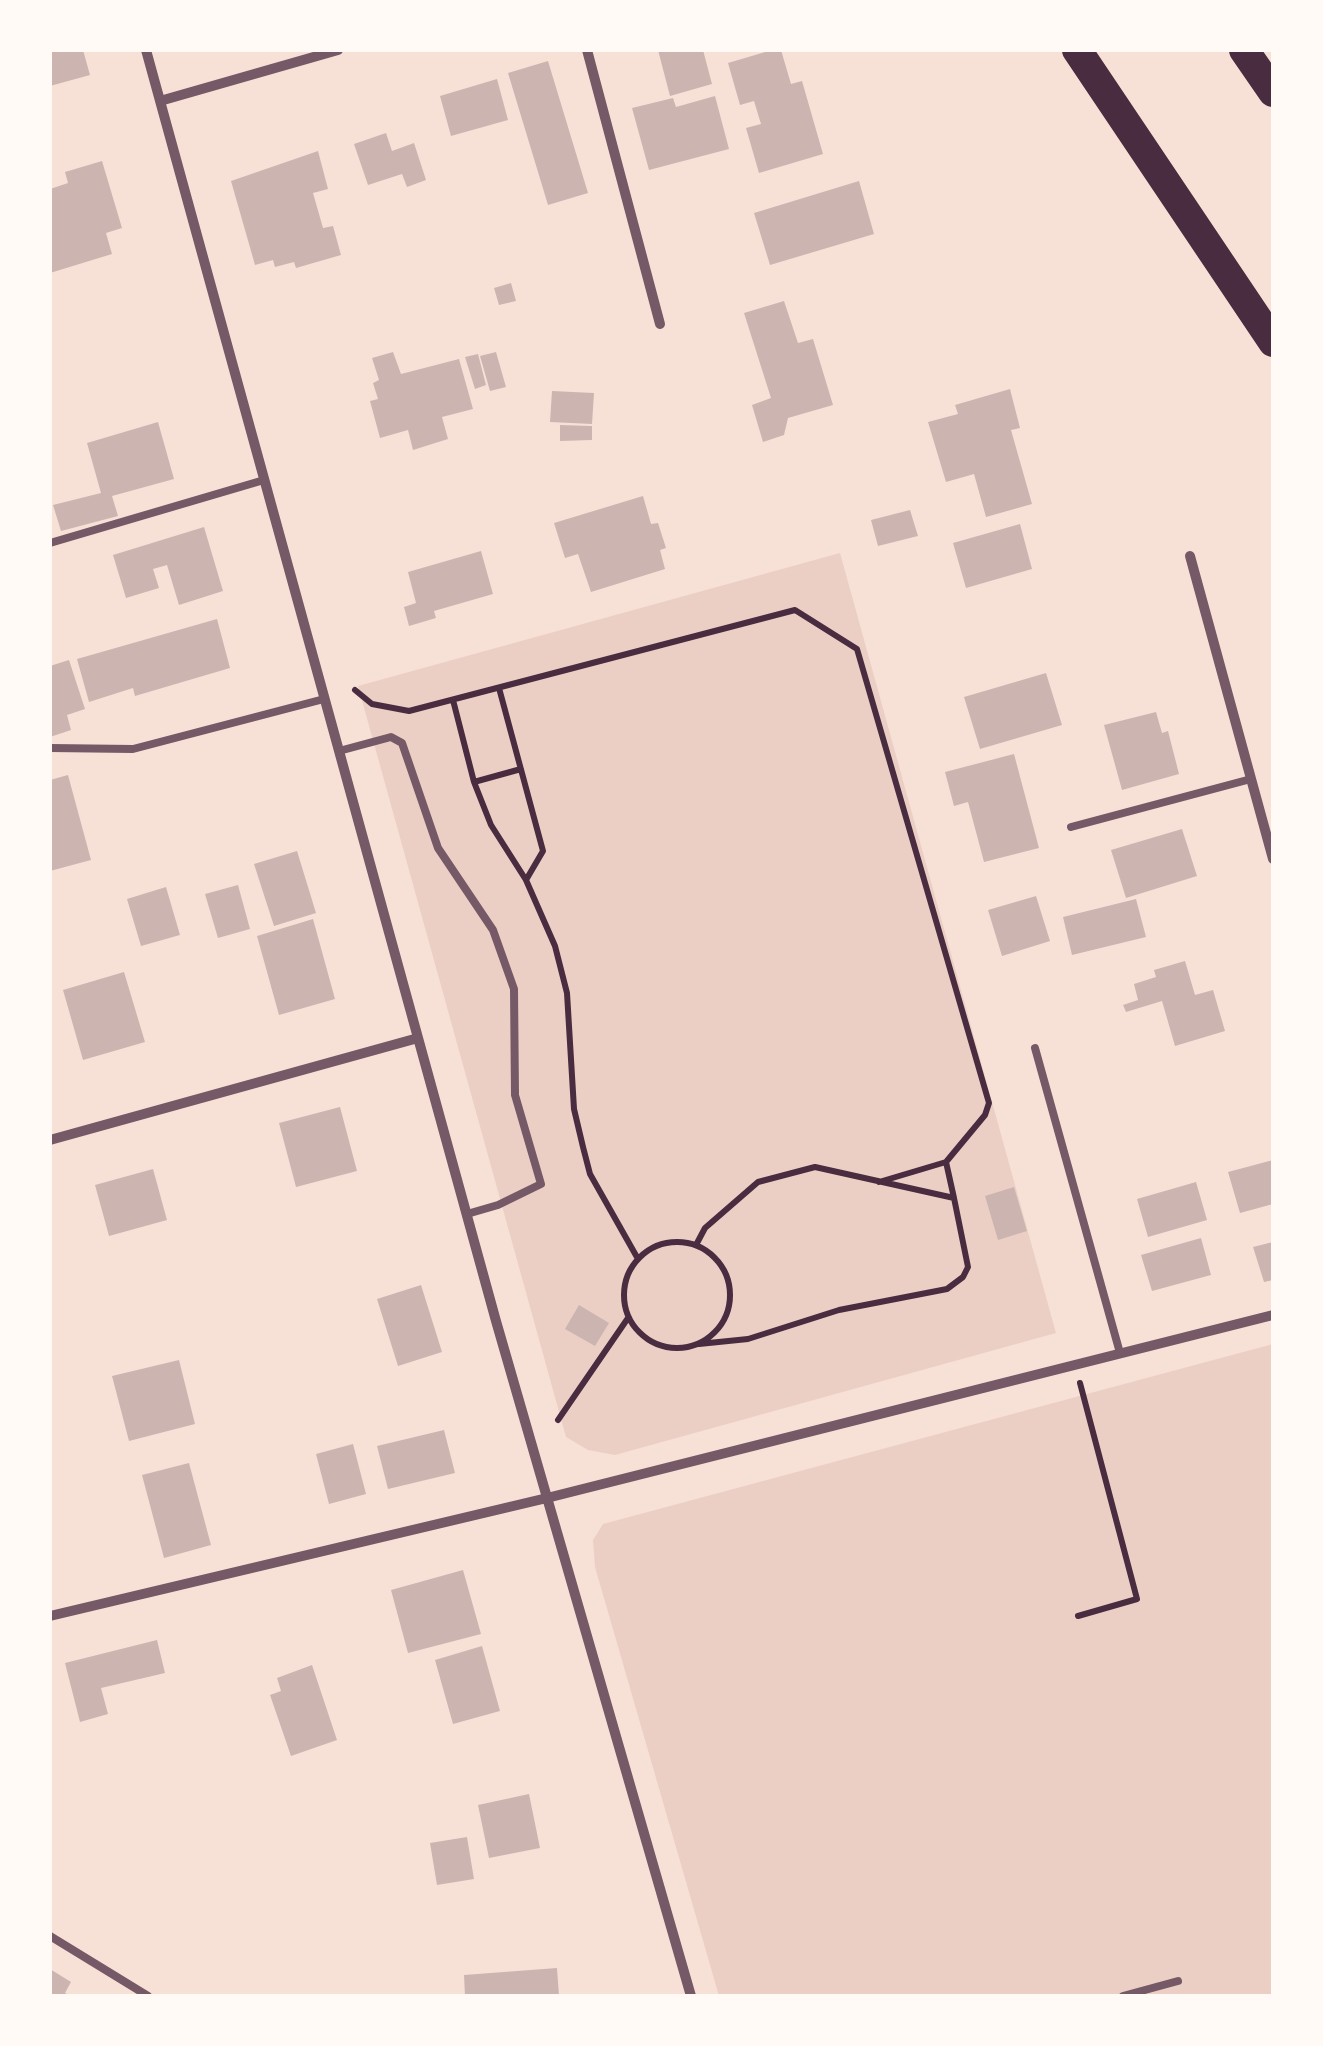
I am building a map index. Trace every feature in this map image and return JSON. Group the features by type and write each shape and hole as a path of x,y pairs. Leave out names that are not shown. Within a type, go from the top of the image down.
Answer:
{"highway":[{"path":"1077,50 1273,342"},
{"path":"1244,50 1273,92"}],"street":[{"path":"146,50 546,1498 691,1996"},
{"path":"160,101 338,50"},
{"path":"587,50 660,324"},
{"path":"1190,556 1273,859"},
{"path":"50,1140 418,1038"},
{"path":"50,1616 546,1498 1273,1316"}],"lane":[{"path":"50,543 264,480"},
{"path":"50,748 133,749 324,699"},
{"path":"339,751 391,737 402,743 438,848 493,930 514,989 515,1095 541,1184 498,1205 468,1214"},
{"path":"1071,827 1251,779"},
{"path":"1035,1048 1120,1354"},
{"path":"50,1936 148,1996"},
{"path":"1123,1996 1178,1982"}],"path":[{"path":"354,690 372,704 408,712 795,610 857,649 989,1104 986,1115 946,1162 879,1182"},
{"path":"500,688 543,850 526,880"},
{"path":"453,700 474,782 504,852 526,880 555,946 567,993 574,1109 590,1174 638,1258"},
{"path":"474,782 521,770"},
{"path":"699,1344 716,1332 727,1314 731,1294 726,1274 714,1256 696,1246 675,1242 655,1246 638,1258 625,1287 628,1318 640,1334 658,1346 678,1349 748,1340 839,1310 947,1289 963,1277 968,1267 946,1162"},
{"path":"696,1246 705,1228 758,1182 772,1175 815,1167 954,1198"},
{"path":"558,1420 628,1318"},
{"path":"1075,1364 1137,1598 1078,1616"}],"shaded area":[{"path":"840,553 1056,1333 615,1455 588,1450 566,1437 358,686"},
{"path":"1273,1344 1273,1996 719,1996 595,1567 593,1540 603,1524"}],"building":[{"path":"50,50 83,50 90,75 50,86"},
{"path":"658,50 703,50 712,84 670,96"},
{"path":"781,50 791,84 802,81 823,154 759,173 746,128 761,124 754,101 740,105 728,63"},
{"path":"548,61 588,193 548,205 508,73"},
{"path":"497,79 508,120 451,136 440,96"},
{"path":"715,96 729,149 649,170 632,108 673,98 676,107"},
{"path":"386,133 392,151 414,143 426,180 407,187 402,174 368,185 354,144"},
{"path":"318,151 328,189 313,193 323,228 333,226 341,255 296,268 294,262 275,267 273,260 255,265 231,181"},
{"path":"102,161 122,228 106,233 112,254 50,273 50,189 68,183 65,172"},
{"path":"859,181 874,234 770,265 754,213"},
{"path":"511,283 516,301 499,305 494,288"},
{"path":"784,301 798,343 813,339 833,405 788,418 784,435 763,442 752,405 771,398 744,313"},
{"path":"393,352 401,374 459,359 473,409 442,417 448,439 413,450 408,430 380,438 370,401 378,399 373,383 379,380 372,358"},
{"path":"496,352 506,387 490,391 480,356"},
{"path":"478,354 486,385 475,389 465,357"},
{"path":"1010,389 1020,428 1011,430 1032,504 986,517 974,474 946,482 928,422 958,414 955,405"},
{"path":"552,391 594,393 592,424 550,422"},
{"path":"158,422 174,479 112,496 118,516 61,531 53,505 101,493 87,443"},
{"path":"560,425 592,426 592,440 560,441"},
{"path":"643,496 651,524 658,523 666,548 660,550 665,569 591,592 578,554 565,558 554,523"},
{"path":"910,510 918,536 878,546 871,520"},
{"path":"1020,524 1032,569 966,588 953,543"},
{"path":"204,527 223,591 179,605 167,565 153,569 159,588 126,598 113,555"},
{"path":"481,551 493,594 434,611 436,618 409,626 404,607 416,603 408,572"},
{"path":"217,619 230,668 135,696 133,688 89,702 77,659"},
{"path":"69,660 85,709 67,715 71,730 50,737 50,666"},
{"path":"1046,673 1062,725 980,749 964,697"},
{"path":"1156,712 1162,733 1168,731 1179,774 1122,790 1104,725"},
{"path":"1014,754 1039,848 984,862 968,802 954,806 945,772"},
{"path":"68,775 91,860 50,871 50,780"},
{"path":"1182,829 1197,876 1126,898 1111,850"},
{"path":"297,851 316,913 274,926 254,864"},
{"path":"238,885 250,929 218,938 205,894"},
{"path":"166,887 180,935 141,946 127,899"},
{"path":"1036,896 1050,941 1002,956 988,910"},
{"path":"1136,899 1146,937 1072,955 1063,917"},
{"path":"313,919 335,999 279,1015 257,936"},
{"path":"1185,961 1195,995 1213,990 1225,1031 1175,1046 1162,1001 1126,1012 1123,1005 1138,1000 1134,984 1156,977 1154,970"},
{"path":"124,972 145,1042 83,1060 63,990"},
{"path":"340,1107 357,1171 296,1187 279,1123"},
{"path":"1273,1160 1273,1204 1240,1213 1228,1172"},
{"path":"153,1169 167,1220 109,1236 95,1185"},
{"path":"1196,1182 1207,1220 1148,1237 1137,1199"},
{"path":"1014,1187 1027,1231 998,1240 985,1196"},
{"path":"1201,1238 1211,1275 1152,1291 1141,1255"},
{"path":"1273,1242 1273,1280 1264,1282 1253,1247"},
{"path":"421,1285 442,1352 398,1366 377,1299"},
{"path":"579,1305 609,1323 595,1346 565,1329"},
{"path":"179,1360 195,1424 129,1441 112,1376"},
{"path":"444,1430 455,1473 388,1489 377,1446"},
{"path":"353,1444 366,1494 329,1504 316,1454"},
{"path":"189,1463 211,1545 164,1558 142,1475"},
{"path":"463,1570 481,1634 408,1653 391,1590"},
{"path":"157,1640 165,1673 101,1688 108,1714 80,1722 65,1663"},
{"path":"482,1646 500,1711 453,1724 435,1660"},
{"path":"312,1665 337,1740 291,1756 270,1695 281,1691 277,1678"},
{"path":"529,1794 540,1848 489,1858 478,1805"},
{"path":"467,1837 474,1879 437,1885 430,1843"},
{"path":"557,1968 559,1996 465,1996 464,1975"},
{"path":"50,1969 71,1982 65,1993 71,1996 50,1996"}]}
